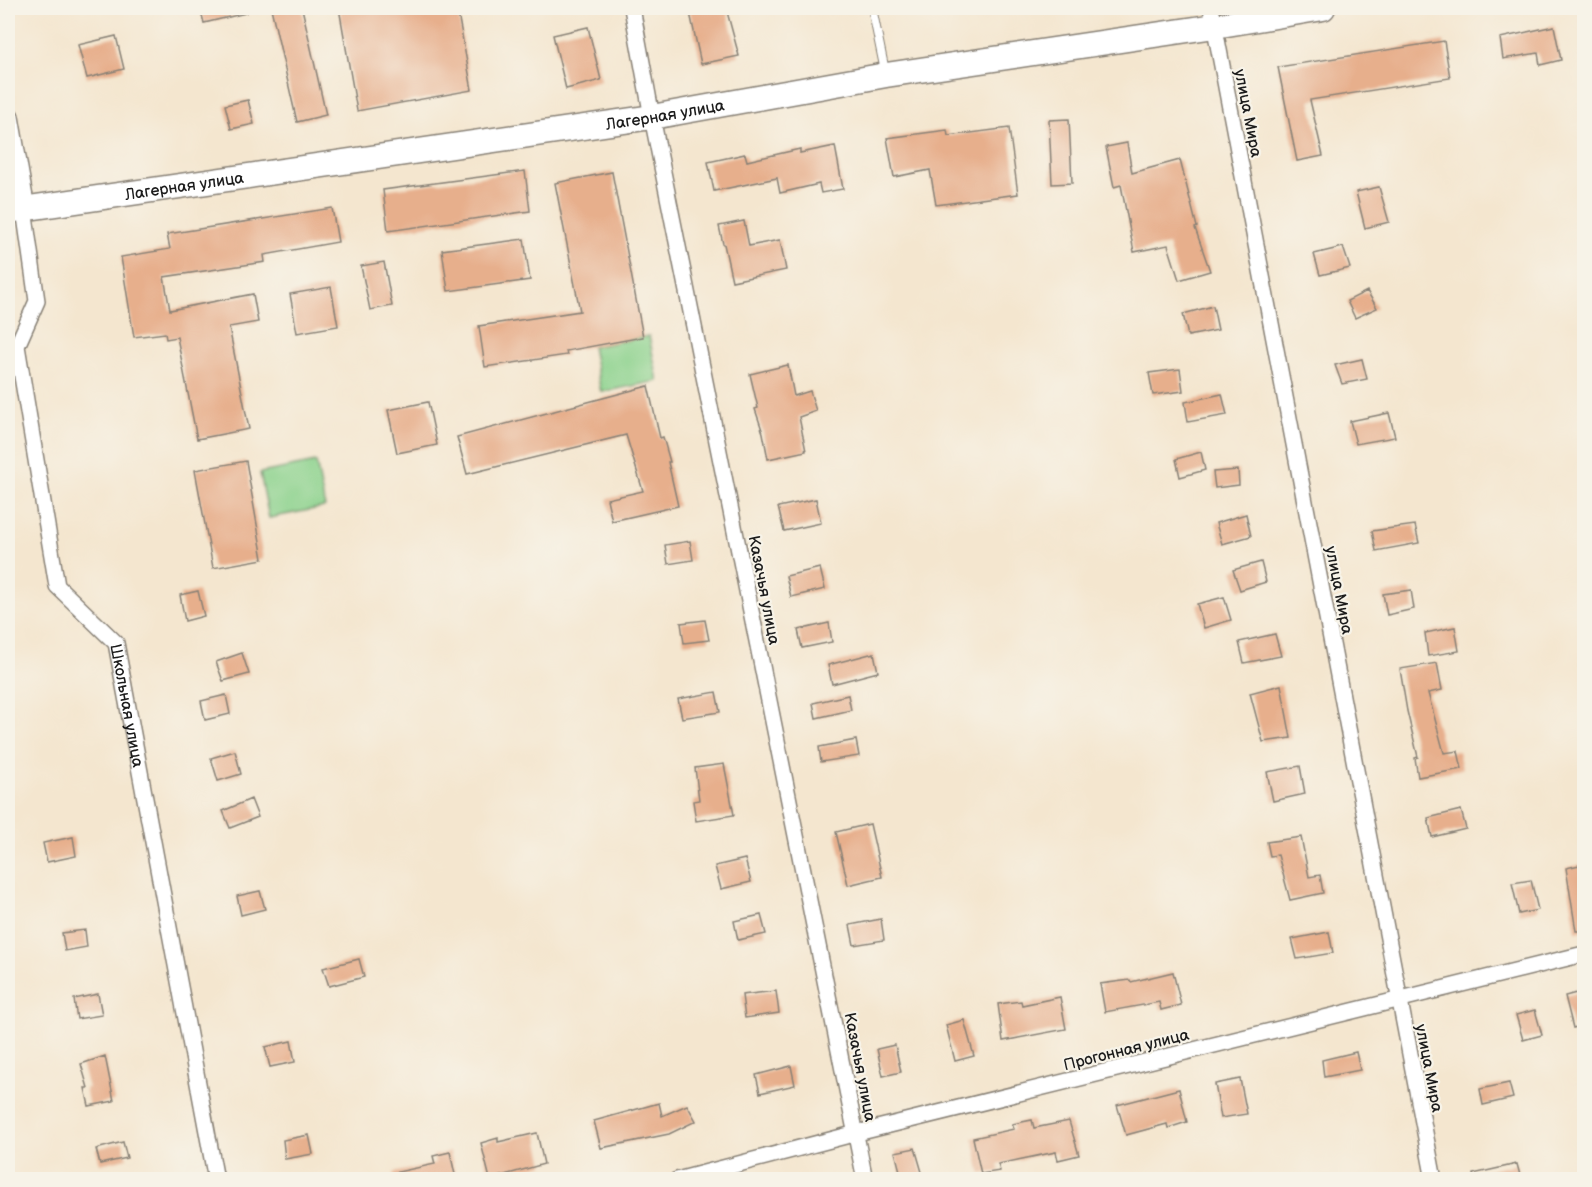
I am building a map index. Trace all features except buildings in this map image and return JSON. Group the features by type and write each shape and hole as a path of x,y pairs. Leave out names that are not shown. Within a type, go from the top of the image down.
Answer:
{"main road":[{"name":"Лагерная улица","path":"16,210 652,117 1213,17 1323,8"}],"street":[{"name":"Казачья улица","path":"632,8 865,1179"},
{"name":"улица Мира","path":"1213,17 1434,1179"},
{"name":"Школьная улица","path":"8,117 16,210 37,301 17,346 57,586 116,643 216,1179"},
{"name":"Прогонная улица","path":"677,1179 1584,954"}],"lane":[{"path":"872,8 886,75"}],"green space":[{"path":"649,336 658,381 601,392 592,347"},
{"path":"316,462 325,507 269,518 260,473"}]}
